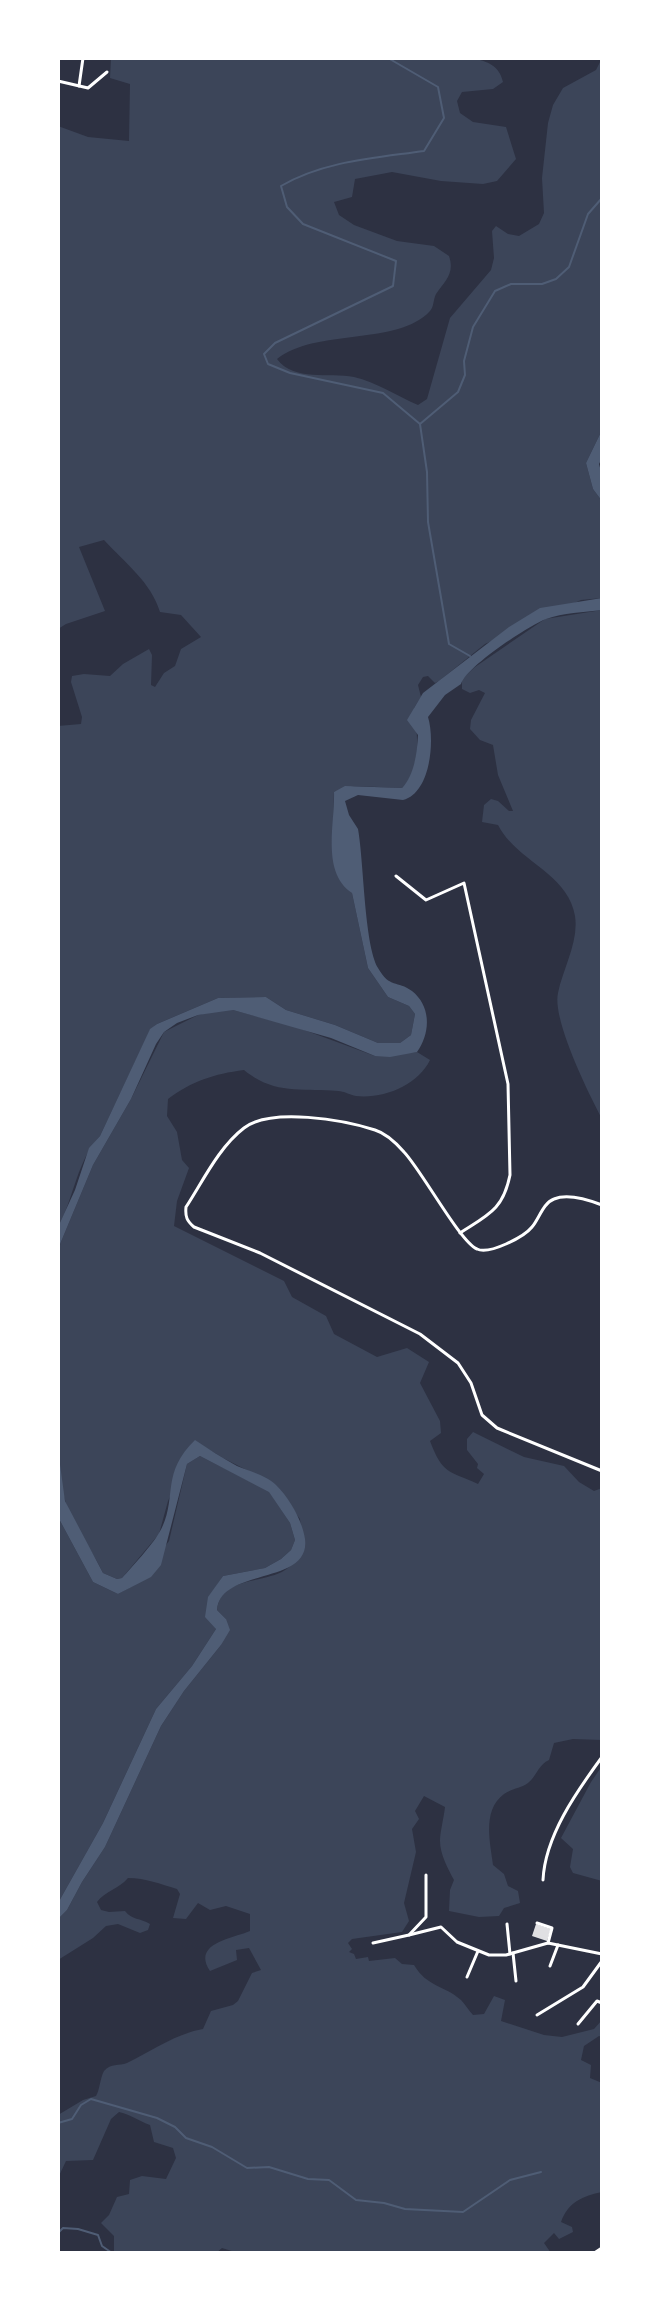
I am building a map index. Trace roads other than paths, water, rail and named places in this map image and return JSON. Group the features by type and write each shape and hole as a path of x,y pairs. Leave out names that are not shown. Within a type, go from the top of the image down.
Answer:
{"main road":[{"path":"596,2253 602,2249"}],"street":[{"path":"79,87 83,58"},
{"path":"58,81 79,87 93,85 107,72"},
{"path":"396,876 426,900 464,883 508,1084 510,1175 507,1188 498,1207 460,1233"},
{"path":"602,1205 570,1197 555,1198 519,1238 485,1250 477,1249 460,1233 404,1151 377,1130 279,1116 245,1127 227,1145 186,1207 186,1219 194,1227 260,1253 420,1334 458,1363 471,1383 482,1415 497,1428 602,1471"},
{"path":"543,1880 548,1852 560,1826 602,1757"},
{"path":"409,1935 426,1917 426,1875"},
{"path":"537,1923 552,1928 548,1943"},
{"path":"507,1924 516,1981"},
{"path":"373,1943 441,1927 457,1942 489,1955 512,1953 548,1943 602,1954"},
{"path":"550,1966 558,1945"},
{"path":"467,1977 478,1951"},
{"path":"537,2015 583,1987 602,1961"},
{"path":"578,2024 597,2001 602,2003"}],"waterway":[{"path":"388,58 438,87 444,118 424,151 332,166 281,186 287,207 303,224 396,261 393,286 275,343 264,354 268,364 290,373 383,393 420,424 427,472 428,522 449,644 470,656"},
{"path":"420,424 458,392 465,375 464,361 473,327 495,291 511,284 542,284 556,279 569,267 588,214 602,198"},
{"path":"58,2123 72,2119 81,2105 91,2099 157,2118 175,2127 186,2138 212,2147 247,2168 269,2167 308,2179 329,2180 356,2200 405,2209 463,2212 510,2180 541,2172"},
{"path":"58,2233 63,2228 98,2235 102,2246 112,2253"}]}
